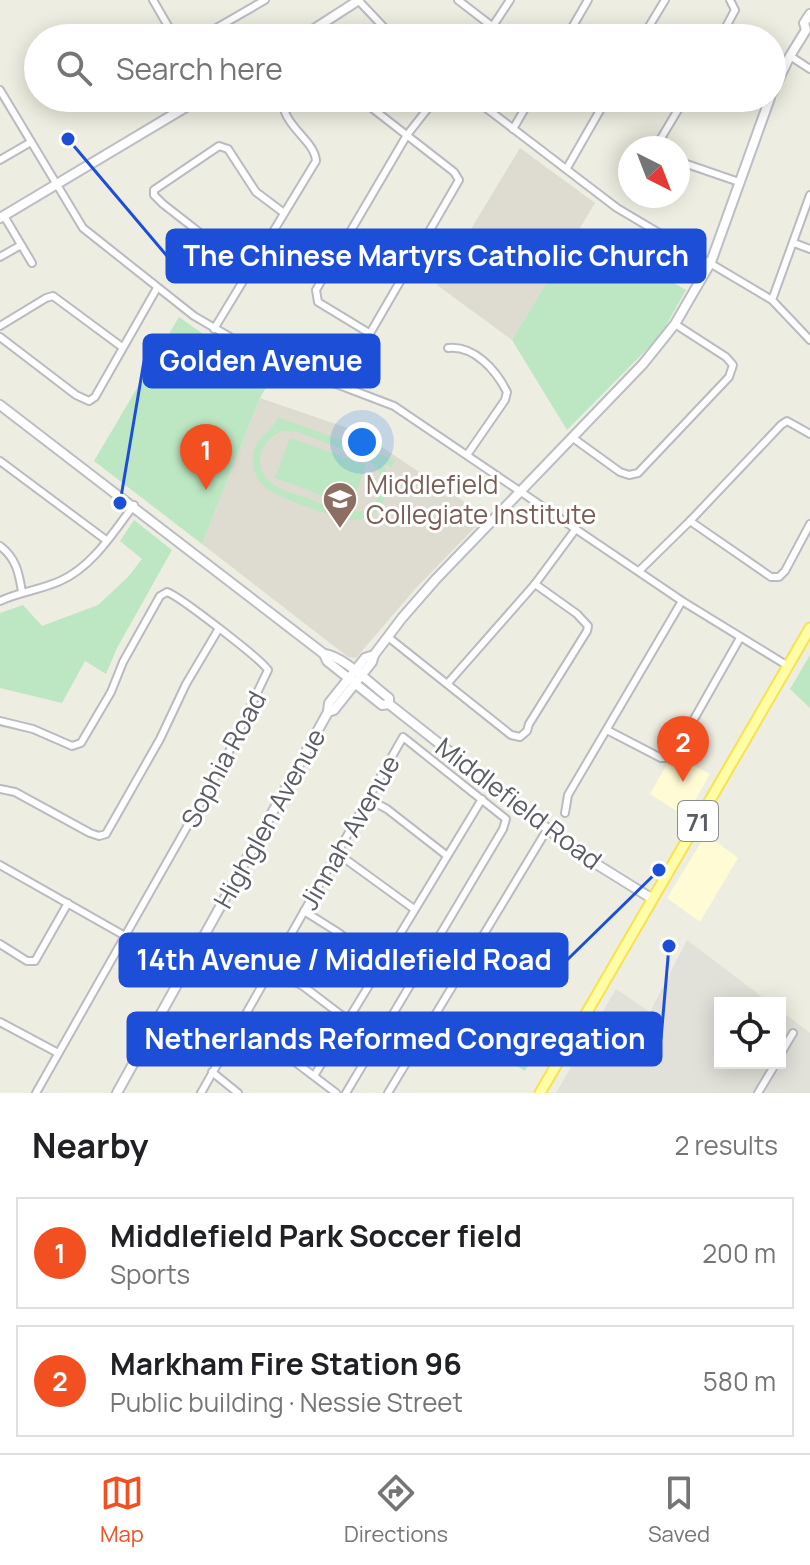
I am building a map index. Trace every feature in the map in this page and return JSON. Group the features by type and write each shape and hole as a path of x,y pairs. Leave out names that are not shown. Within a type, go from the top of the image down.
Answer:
{"main road":[{"name":"71","path":"540,1093 810,628"}],"street":[{"path":"153,0 167,24"},
{"path":"223,24 265,0"},
{"path":"321,24 358,0 381,24"},
{"path":"458,0 489,24"},
{"path":"495,24 510,0"},
{"path":"574,24 588,0"},
{"path":"650,24 665,0"},
{"path":"728,24 735,10 730,0"},
{"name":"Highglen Avenue","path":"786,64 808,29 804,23 810,14"},
{"path":"790,56 810,69"},
{"path":"0,90 83,228 157,288 214,329 263,356 394,406 682,601 788,666"},
{"path":"32,263 2,217 178,112"},
{"path":"214,329 316,157 293,129 285,112"},
{"path":"340,385 459,180 454,172 377,112"},
{"path":"369,333 318,302 316,290 407,135 425,112"},
{"path":"491,112 617,208 772,300 810,340"},
{"path":"513,129 523,112"},
{"path":"567,168 599,112"},
{"path":"662,136 677,112"},
{"name":"Highglen Avenue","path":"117,1093 328,712 334,710 365,658 374,655 436,579 643,364 675,324 711,262 765,112"},
{"path":"0,160 31,142"},
{"path":"249,271 163,204 154,195 154,190 219,146 228,149 256,192 284,213"},
{"path":"690,165 739,182"},
{"path":"772,300 810,195"},
{"path":"794,243 810,249"},
{"path":"0,257 21,245"},
{"path":"0,337 86,401 95,397 157,288"},
{"path":"0,326 53,296 122,347"},
{"path":"573,438 620,472 629,475 638,473 729,377 733,365 726,357 675,324"},
{"path":"448,348 457,347 481,359 507,392 505,400 467,455"},
{"name":"Middlefield Road","path":"0,405 134,505 324,654 327,661 389,698 389,704 577,852 651,898"},
{"path":"639,571 781,425 787,421 794,423 810,434"},
{"path":"0,461 106,540"},
{"path":"0,601 75,574 134,505"},
{"path":"690,521 771,577 779,577 785,571 810,524"},
{"path":"448,683 535,584 575,530"},
{"path":"0,546 16,564 22,592"},
{"path":"388,637 511,735 520,737 527,731 588,626 577,614 535,584"},
{"name":"Sophia Road","path":"0,721 50,735 72,746 81,743 111,692 127,654 163,594 169,592 264,664 268,674 226,758 125,935"},
{"path":"565,813 568,795 682,601"},
{"path":"0,789 15,792 90,833 99,836 106,834 218,630"},
{"path":"607,730 661,758 671,755 740,638"},
{"name":"Jinnah Avenue","path":"201,1093 403,737 482,799"},
{"path":"368,799 387,809 446,855"},
{"path":"314,1076 482,799 504,815 504,824 346,1093"},
{"path":"388,1093 548,828"},
{"path":"337,853 414,909"},
{"path":"0,865 185,970"},
{"path":"0,944 27,961 35,961 68,903"},
{"path":"304,911 339,933 381,966"},
{"path":"36,1093 125,935"},
{"path":"271,969 303,986 349,1021"},
{"path":"0,1022 58,1053"},
{"path":"240,1024 261,1036 336,1093"},
{"path":"786,1045 793,1033"},
{"path":"758,1093 772,1069"},
{"path":"212,1072 238,1093"}],"shaded area":[{"path":"520,148 595,203 512,340 437,285"},
{"name":"Middlefield Collegiate Institute","path":"260,398 359,432 486,516 416,588 356,658 348,657 202,544"},
{"path":"679,758 710,774 686,817 650,794 666,766"},
{"path":"706,834 738,858 700,922 667,898"},
{"path":"687,940 762,997 714,997 714,1069 786,1069 786,1015 810,1033 810,1093 556,1093 616,989 650,1012"}],"green space":[{"path":"579,229 686,290 653,343 567,430 512,340"},
{"path":"179,317 227,351 276,370 260,398 202,544 94,461"},
{"path":"278,417 395,460 392,467 383,464 387,491 380,507 365,518 348,519 296,503 267,489 256,475 253,457 256,445","holes":["283,431 298,432 371,462 381,481 375,502 359,512 337,509 286,491 268,480 260,466 265,445"]},
{"path":"290,438 366,465 351,506 275,478"},
{"path":"134,520 172,550 117,648 106,674 85,661 62,703 0,688 0,613 23,605 42,626 98,605 142,559 120,541"},
{"path":"810,655 810,708 790,689"},
{"path":"517,1034 538,1048 525,1071 503,1057"}],"place":[{"name":"The Chinese Martyrs Catholic Church","path":"68,139"},
{"name":"Middlefield Park Soccer field","path":"206,490"},
{"name":"Golden Avenue","path":"120,503"},
{"name":"Middlefield Collegiate Institute","path":"340,530"},
{"name":"Markham Fire Station 96","path":"683,782"},
{"name":"14th Avenue / Middlefield Road","path":"659,870"},
{"name":"Netherlands Reformed Congregation","path":"669,946"}]}
